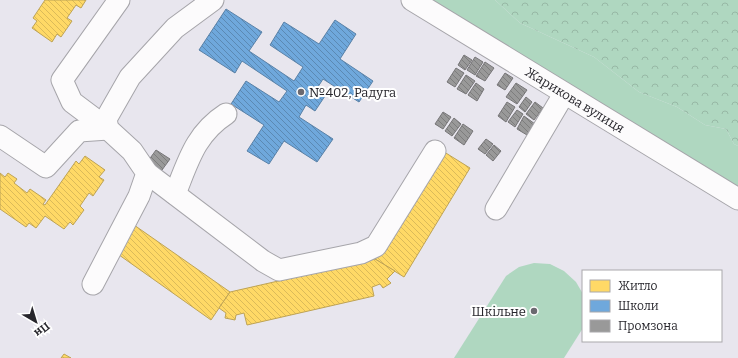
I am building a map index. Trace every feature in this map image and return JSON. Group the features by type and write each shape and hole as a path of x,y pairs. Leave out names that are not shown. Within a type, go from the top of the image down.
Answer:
{"street":[{"path":"119,0 62,80 72,102 108,129 132,151 147,173 263,261 279,270 361,253 376,246 435,151"},
{"path":"108,129 106,119 130,77 175,28 213,0"},
{"name":"Жарикова вулиця","path":"412,0 738,200"},
{"path":"496,209 564,94"},
{"path":"175,194 193,149 211,123 226,114"},
{"path":"0,136 46,167 79,131 108,129"},
{"path":"93,284 139,196 147,173"}],"green space":[{"path":"412,0 495,0 520,23 594,57 639,92 677,107 705,125 726,129 734,144 738,146 738,199"},
{"path":"495,0 738,0 738,146 734,144 726,129 705,125 677,107 639,92 594,57 520,23"},
{"name":"Шкільне","path":"534,263 550,264 564,271 576,282 582,292 582,330 564,358 454,358 506,276 519,267"}],"building: Житло":[{"path":"45,0 86,0 81,8 76,5 67,18 72,21 61,37 57,34 52,42 32,28 37,21 33,18"},
{"path":"441,150 470,168 404,277 375,259"},
{"path":"85,156 105,170 99,177 104,180 93,196 89,193 80,206 84,210 73,225 70,222 64,229 45,216 36,228 29,223 26,227 0,209 0,173 5,177 8,173 17,179 14,183 27,193 30,189 46,200 43,204 45,205 76,161 79,164"},
{"path":"124,218 230,292 211,320 105,245"},
{"path":"375,259 395,271 387,279 391,283 383,288 380,284 372,287 374,296 247,325 244,313 236,315 235,320 225,318 226,313 219,308 230,292"},
{"path":"64,354 71,358 61,358"}],"building: Школи":[{"path":"226,9 262,32 249,51 294,81 303,67 270,45 284,22 319,44 335,20 356,34 340,59 373,81 359,102 323,79 316,90 325,96 315,111 306,105 299,117 333,139 317,162 284,141 269,164 247,151 264,125 231,104 246,81 279,102 287,91 242,61 235,73 199,50"}],"building: Промзона":[{"path":"464,55 472,60 465,70 458,65"},
{"path":"475,57 483,62 475,75 467,70"},
{"path":"485,62 494,68 485,81 476,76"},
{"path":"456,68 464,73 455,87 447,82"},
{"path":"505,73 513,78 505,90 497,85"},
{"path":"466,75 475,81 466,94 457,89"},
{"path":"476,83 484,89 477,101 468,95"},
{"path":"516,83 527,90 517,104 506,97"},
{"path":"526,97 532,102 525,112 519,107"},
{"path":"507,102 515,107 506,122 498,116"},
{"path":"535,102 543,108 534,120 526,114"},
{"path":"517,110 523,114 515,127 508,122"},
{"path":"443,112 451,117 443,129 435,124"},
{"path":"524,116 535,124 527,135 517,129"},
{"path":"454,118 461,124 452,136 445,131"},
{"path":"463,124 473,131 464,145 454,138"},
{"path":"486,139 493,144 485,154 478,149"},
{"path":"494,145 501,151 493,161 486,155"},
{"path":"156,150 170,159 162,170 148,161"}],"place":[{"name":"№402, Радуга","path":"301,92"},
{"name":"Шкільне","path":"534,311"}]}
